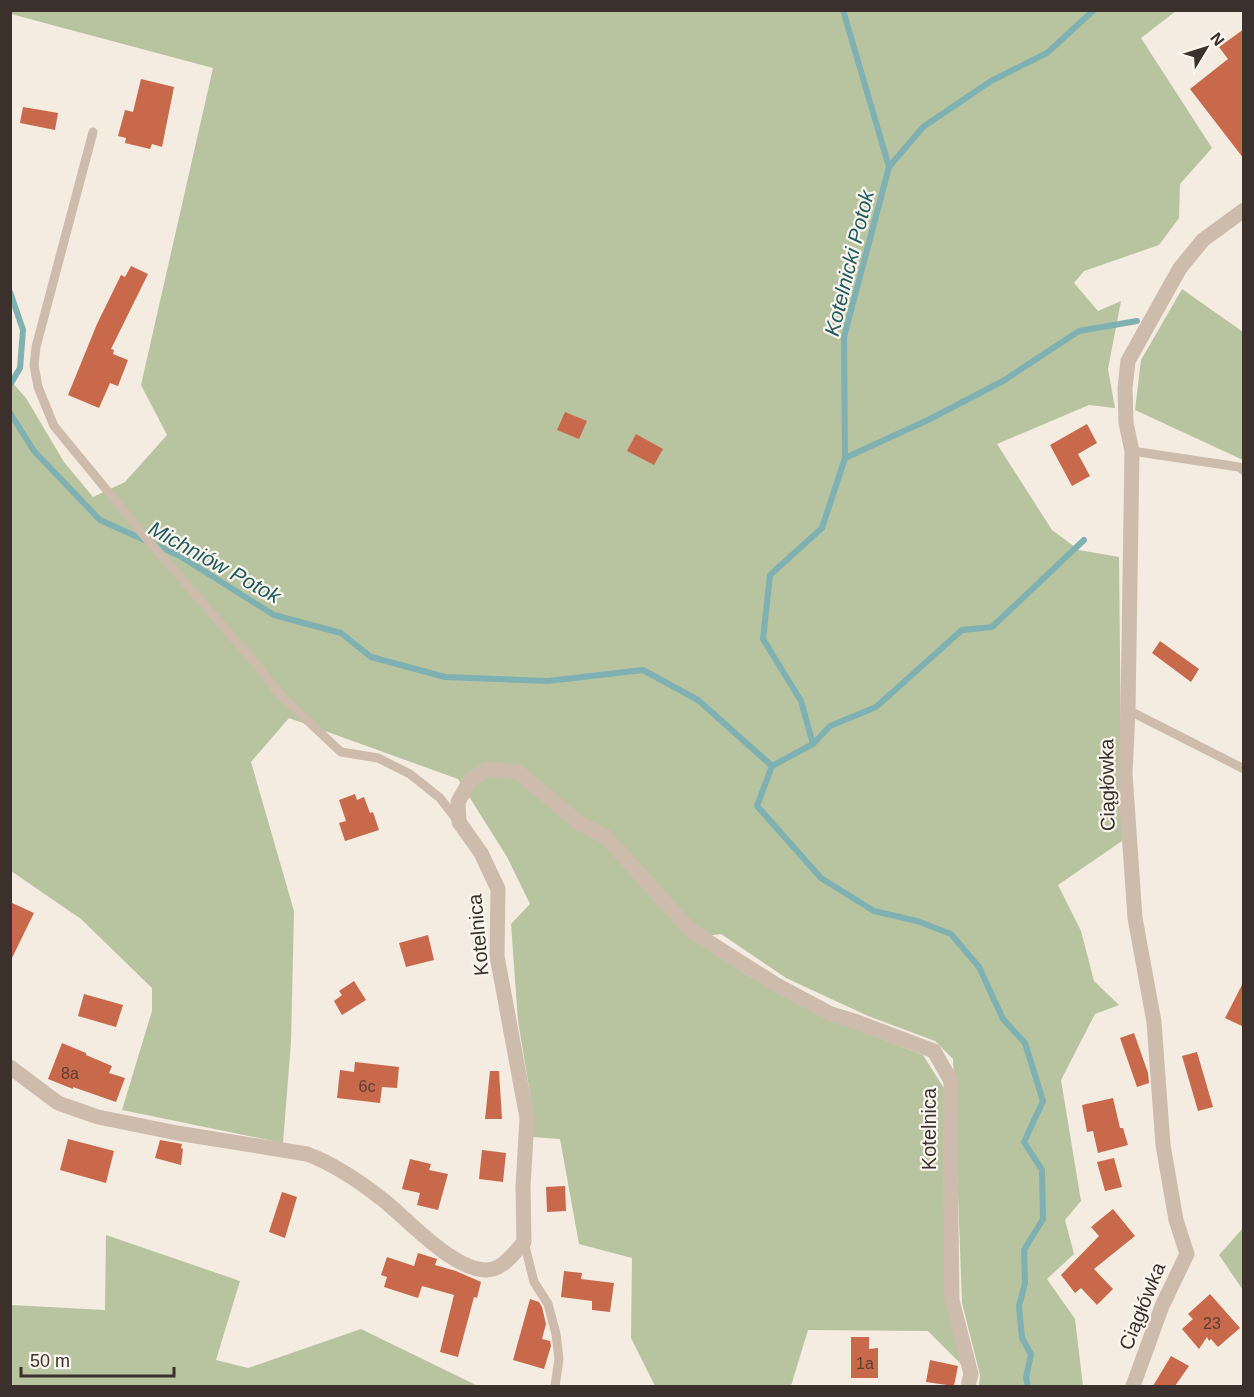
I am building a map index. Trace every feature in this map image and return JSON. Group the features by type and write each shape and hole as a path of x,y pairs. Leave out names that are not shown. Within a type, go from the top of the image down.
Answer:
{"street":[{"name":"Ciągłówka","path":"1133,1386 1162,1306 1187,1254 1176,1220 1163,1145 1154,1022 1135,918 1125,774 1132,451 1126,423 1125,388 1128,361 1180,268 1203,240 1244,210"},
{"name":"Kotelnica","path":"524,1242 523,1187 527,1118 497,956 498,889 482,853 459,822 458,802 471,780 487,769 518,772 579,823 606,837 689,929 775,984 831,1014 934,1051 951,1081 952,1300 971,1374 968,1386"},
{"path":"10,1067 58,1103 72,1109 123,1123 307,1154 326,1161 383,1199 449,1256 470,1265 485,1270 493,1269 503,1264 524,1242"}],"lane":[{"path":"93,132 36,347 34,364 38,387 54,426 279,694 340,752 378,758 410,774 440,798 459,822"},
{"path":"1132,451 1239,467 1244,471"},
{"path":"1128,710 1244,769"},
{"path":"524,1242 531,1274 548,1304 556,1334 559,1359 555,1386"}],"green space":[{"path":"11,11 1176,11 1141,38 1212,148 1180,184 1179,218 1159,245 1084,271 1074,283 1098,311 1121,301 1108,369 1115,408 1089,405 997,444 1052,530 1079,550 1119,557 1122,841 1058,885 1081,931 1094,981 1119,1005 1095,1014 1061,1080 1081,1201 1065,1220 1074,1254 1047,1279 1075,1319 1083,1386 979,1386 980,1375 962,1303 953,1059 935,1041 868,1016 786,978 721,934 701,937 745,974 828,1018 923,1055 945,1090 963,1366 928,1331 808,1330 791,1386 655,1386 631,1338 632,1258 579,1244 560,1139 532,1137 532,1106 518,1021 511,924 530,904 507,857 458,779 289,718 251,762 294,911 291,1042 283,1143 122,1110 152,1011 152,988 81,919 11,871 10,380 26,398 64,462 93,497 125,482 167,435 141,385 213,68 11,14"},
{"path":"1182,289 1243,332 1243,460 1135,410 1141,360"},
{"path":"1243,1228 1243,1290 1219,1255"},
{"path":"106,1235 240,1281 216,1360 248,1368 361,1329 478,1386 11,1386 11,1305 105,1310"}],"building":[{"path":"1244,29 1244,159 1190,89 1228,59 1219,47"},
{"path":"141,79 174,87 162,147 152,144 150,149 125,143 126,138 118,136 125,110 133,112"},
{"path":"23,107 58,113 55,130 20,123"},
{"path":"131,266 148,274 111,349 114,350 113,354 128,360 118,386 110,383 99,408 68,395 97,324 121,275 125,277"},
{"path":"565,412 587,421 579,439 557,430"},
{"path":"1087,424 1097,443 1078,454 1090,476 1072,486 1050,445"},
{"path":"636,434 663,449 654,465 627,451"},
{"path":"1160,641 1199,669 1191,682 1152,653"},
{"path":"355,794 357,800 364,797 370,813 373,812 379,830 345,841 339,823 346,821 339,800"},
{"path":"10,902 34,913 10,962"},
{"path":"428,935 434,960 406,967 399,943"},
{"path":"354,981 366,1000 342,1015 334,1001 342,995 339,991"},
{"path":"1244,981 1244,1027 1225,1018"},
{"path":"84,994 123,1005 116,1027 78,1016"},
{"path":"1134,1033 1148,1073 1149,1083 1137,1087 1120,1038"},
{"path":"62,1043 112,1066 109,1073 125,1078 116,1102 48,1079"},
{"path":"1197,1052 1213,1107 1198,1111 1182,1056"},
{"path":"355,1062 399,1067 397,1088 382,1087 380,1103 337,1098 340,1070 354,1072"},
{"path":"490,1071 499,1071 502,1119 485,1119"},
{"path":"1113,1098 1120,1128 1123,1128 1128,1145 1098,1153 1093,1131 1087,1132 1082,1105"},
{"path":"68,1139 114,1151 106,1183 60,1170"},
{"path":"160,1140 182,1144 181,1165 155,1158"},
{"path":"482,1150 506,1153 503,1182 479,1179"},
{"path":"1114,1158 1122,1187 1105,1191 1097,1162"},
{"path":"410,1159 431,1164 429,1170 448,1174 438,1210 417,1205 420,1193 402,1189"},
{"path":"565,1186 566,1211 547,1212 546,1187"},
{"path":"282,1192 297,1197 285,1238 269,1232"},
{"path":"1113,1209 1135,1236 1094,1269 1113,1289 1097,1305 1081,1288 1075,1293 1061,1275 1099,1236 1091,1227"},
{"path":"418,1253 437,1259 435,1265 481,1282 477,1298 474,1297 458,1357 440,1352 454,1295 422,1286 418,1298 384,1287 387,1277 381,1275 387,1257 414,1266"},
{"path":"564,1271 582,1273 581,1279 614,1283 610,1312 592,1310 592,1301 561,1297"},
{"path":"1210,1294 1240,1328 1218,1347 1207,1337 1199,1349 1182,1329 1193,1319 1188,1314"},
{"path":"530,1299 539,1302 542,1307 546,1324 542,1339 550,1341 551,1346 544,1369 513,1360"},
{"path":"851,1337 869,1337 869,1349 878,1348 878,1378 851,1378"},
{"path":"1171,1356 1189,1366 1175,1386 1153,1386"},
{"path":"930,1360 958,1366 954,1386 926,1382"}],"waterway":[{"name":"Kotelnicki Potok","path":"843,10 889,167 844,337 845,458 822,528 770,575 763,639 801,701 813,744 772,766 757,806 821,878 874,911 917,921 951,934 979,967 1003,1019 1025,1043 1043,1101 1024,1142 1042,1170 1043,1219 1024,1250 1025,1283 1019,1306 1022,1338 1031,1354 1026,1378 1028,1386"},
{"path":"889,167 923,127 991,81 1047,53 1094,10"},
{"path":"10,292 23,330 20,368 10,385"},
{"path":"845,458 928,420 1003,381 1079,331 1137,321"},
{"name":"Michniów Potok","path":"10,413 34,451 100,520 180,556 274,615 341,633 371,657 445,677 548,681 643,670 698,700 772,766"},
{"path":"813,744 830,726 876,707 962,630 992,627 1084,540"}]}
